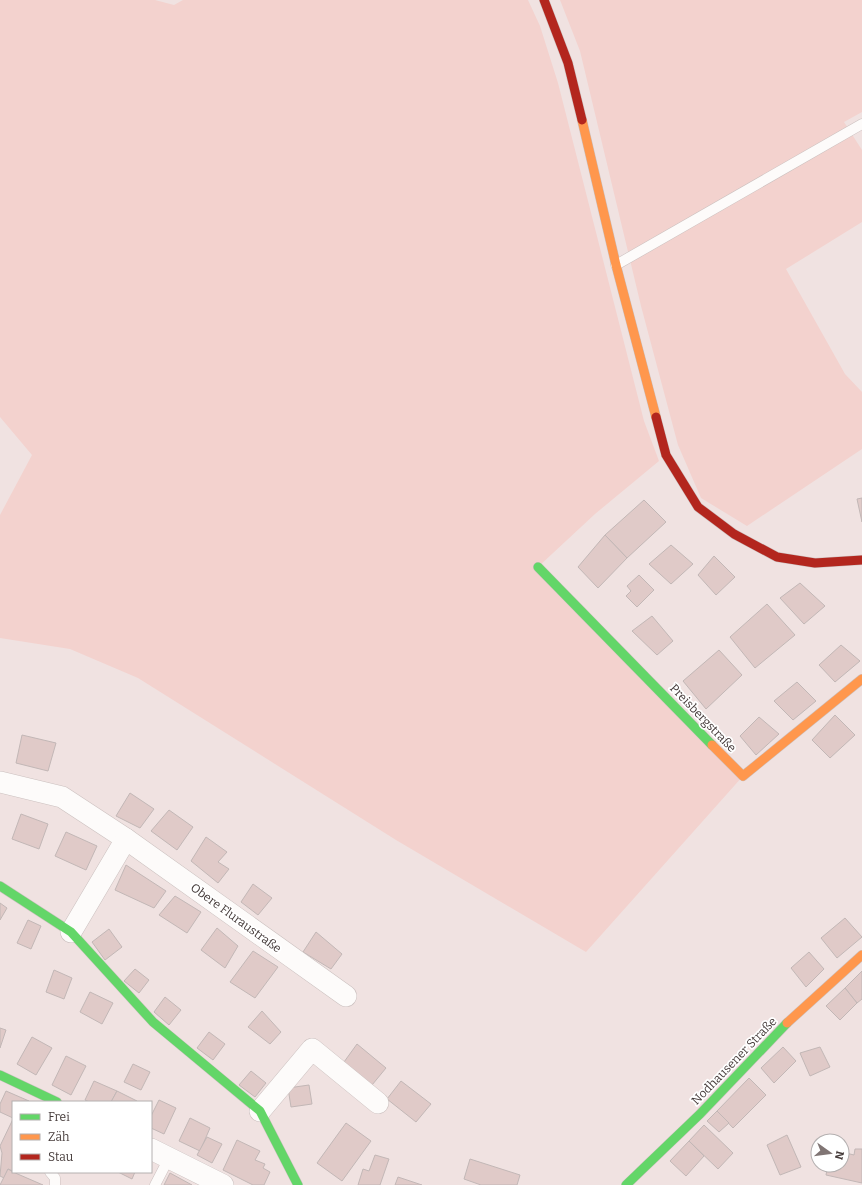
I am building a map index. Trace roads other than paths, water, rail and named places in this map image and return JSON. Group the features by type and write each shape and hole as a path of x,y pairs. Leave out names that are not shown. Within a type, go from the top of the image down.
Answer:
{"street":[{"path":"544,0 568,63 616,265 666,455 698,507 734,534 778,557 815,563 836,563 862,560"},
{"name":"Preisbergstraße","path":"538,567 743,776 862,679"},
{"name":"Obere Fluraustraße","path":"0,782 62,797 126,839 346,996"},
{"path":"71,932 126,839"},
{"path":"0,886 71,932 153,1022 260,1111 298,1185"},
{"name":"Nodhausener Straße","path":"626,1185 700,1114 772,1037 862,955"},
{"path":"260,1111 312,1049 378,1103"},
{"path":"0,1075 55,1101"},
{"path":"160,1154 223,1185"}],"lane":[{"path":"616,265 862,124"},
{"path":"155,1185 160,1154"},
{"path":"51,1173 55,1178 55,1185"}]}
